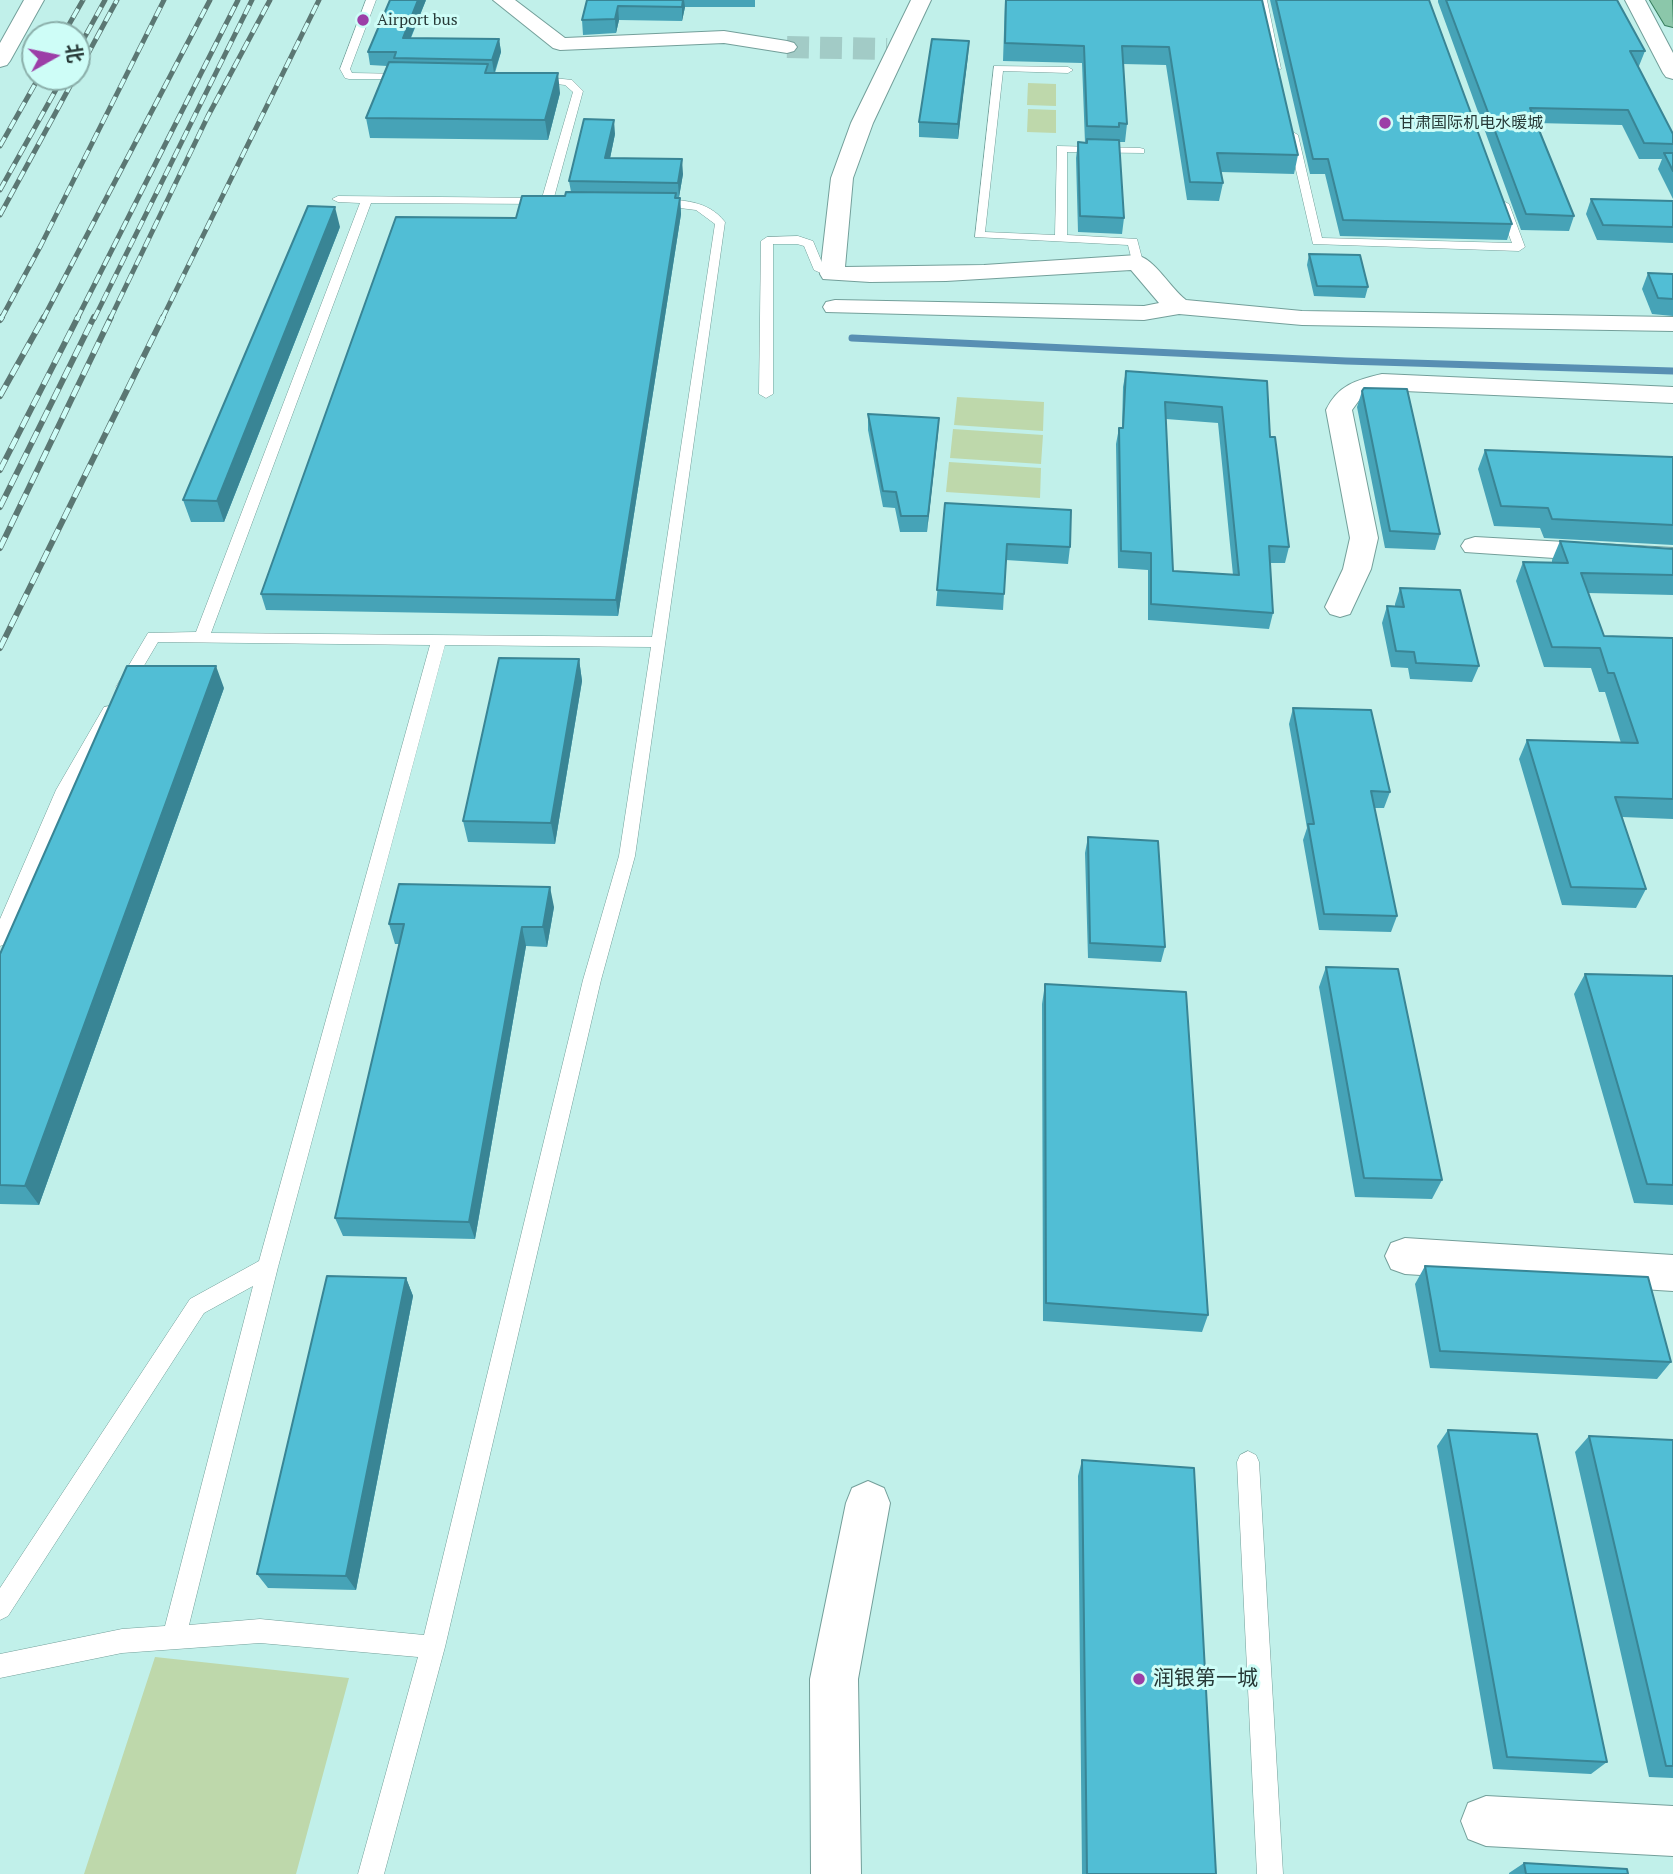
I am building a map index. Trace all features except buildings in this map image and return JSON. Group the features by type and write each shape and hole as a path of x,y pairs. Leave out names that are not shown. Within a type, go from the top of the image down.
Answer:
{"main road":[{"path":"1661,0 1673,20"}],"street":[{"path":"0,61 34,0"},
{"path":"503,0 560,44 724,37 787,47"},
{"path":"921,0 892,50 842,178 832,274 958,275 1137,262 1166,297 1179,307"},
{"path":"1635,0 1673,74"},
{"path":"835,307 1144,313 1179,307 1302,318 1673,324"},
{"path":"1340,607 1357,569 1364,538 1339,410 1343,400 1352,391 1382,382 1673,395"},
{"path":"1475,546 1673,557"},
{"path":"1405,1256 1673,1273"},
{"path":"836,1874 834,1679 868,1503"},
{"path":"1486,1822 1673,1831"}],"lane":[{"path":"372,0 345,69 349,76 415,77"},
{"path":"1262,0 1280,80"},
{"path":"1068,70 998,68 979,235 1133,242 1137,262"},
{"path":"338,198 554,201 578,91 568,82 522,79"},
{"path":"1289,120 1317,241 1519,247 1500,195"},
{"path":"1060,238 1061,148 1140,151"},
{"path":"202,638 367,199"},
{"path":"371,1874 433,1647 592,980 627,856 721,224 711,213 694,205 642,202"},
{"path":"766,394 767,242 798,240 808,244 818,267 832,274"},
{"path":"0,939 64,790 153,637 659,642"},
{"path":"174,1637 268,1267 439,640"},
{"path":"0,1608 197,1306 268,1267"},
{"path":"1248,1462 1270,1874"},
{"path":"0,1666 122,1641 260,1631 433,1647"}],"green space":[{"path":"1028,83 1056,84 1056,106 1027,105"},
{"path":"1028,109 1056,110 1056,133 1027,132"},
{"path":"957,397 1044,402 1043,431 954,425"},
{"path":"953,429 1043,435 1041,464 950,458"},
{"path":"949,462 1041,468 1040,498 946,492"},
{"path":"155,1657 349,1678 296,1874 84,1874"}],"waterway":[{"path":"852,338 1346,361 1673,371"}],"tunnel":[{"path":"787,47 887,49"}],"railway":[{"path":"71,21 83,0"},
{"path":"91,26 105,0"},
{"path":"91,48 117,0"},
{"path":"1,319 164,0"},
{"path":"43,319 210,0"},
{"path":"77,319 238,0"},
{"path":"94,319 252,0"},
{"path":"110,319 208,116 270,0"},
{"path":"162,319 319,0"},
{"path":"0,146 31,91"},
{"path":"0,190 55,91"},
{"path":"0,215 67,91"},
{"path":"0,396 44,317"},
{"path":"0,470 78,317"},
{"path":"0,507 94,317"},
{"path":"0,548 111,317"},
{"path":"0,648 163,317"}],"place":[{"name":"Airport bus","path":"363,20"},
{"name":"甘肃国际机电水暖城","path":"1385,123"},
{"name":"润银第一城","path":"1139,1679"}]}
